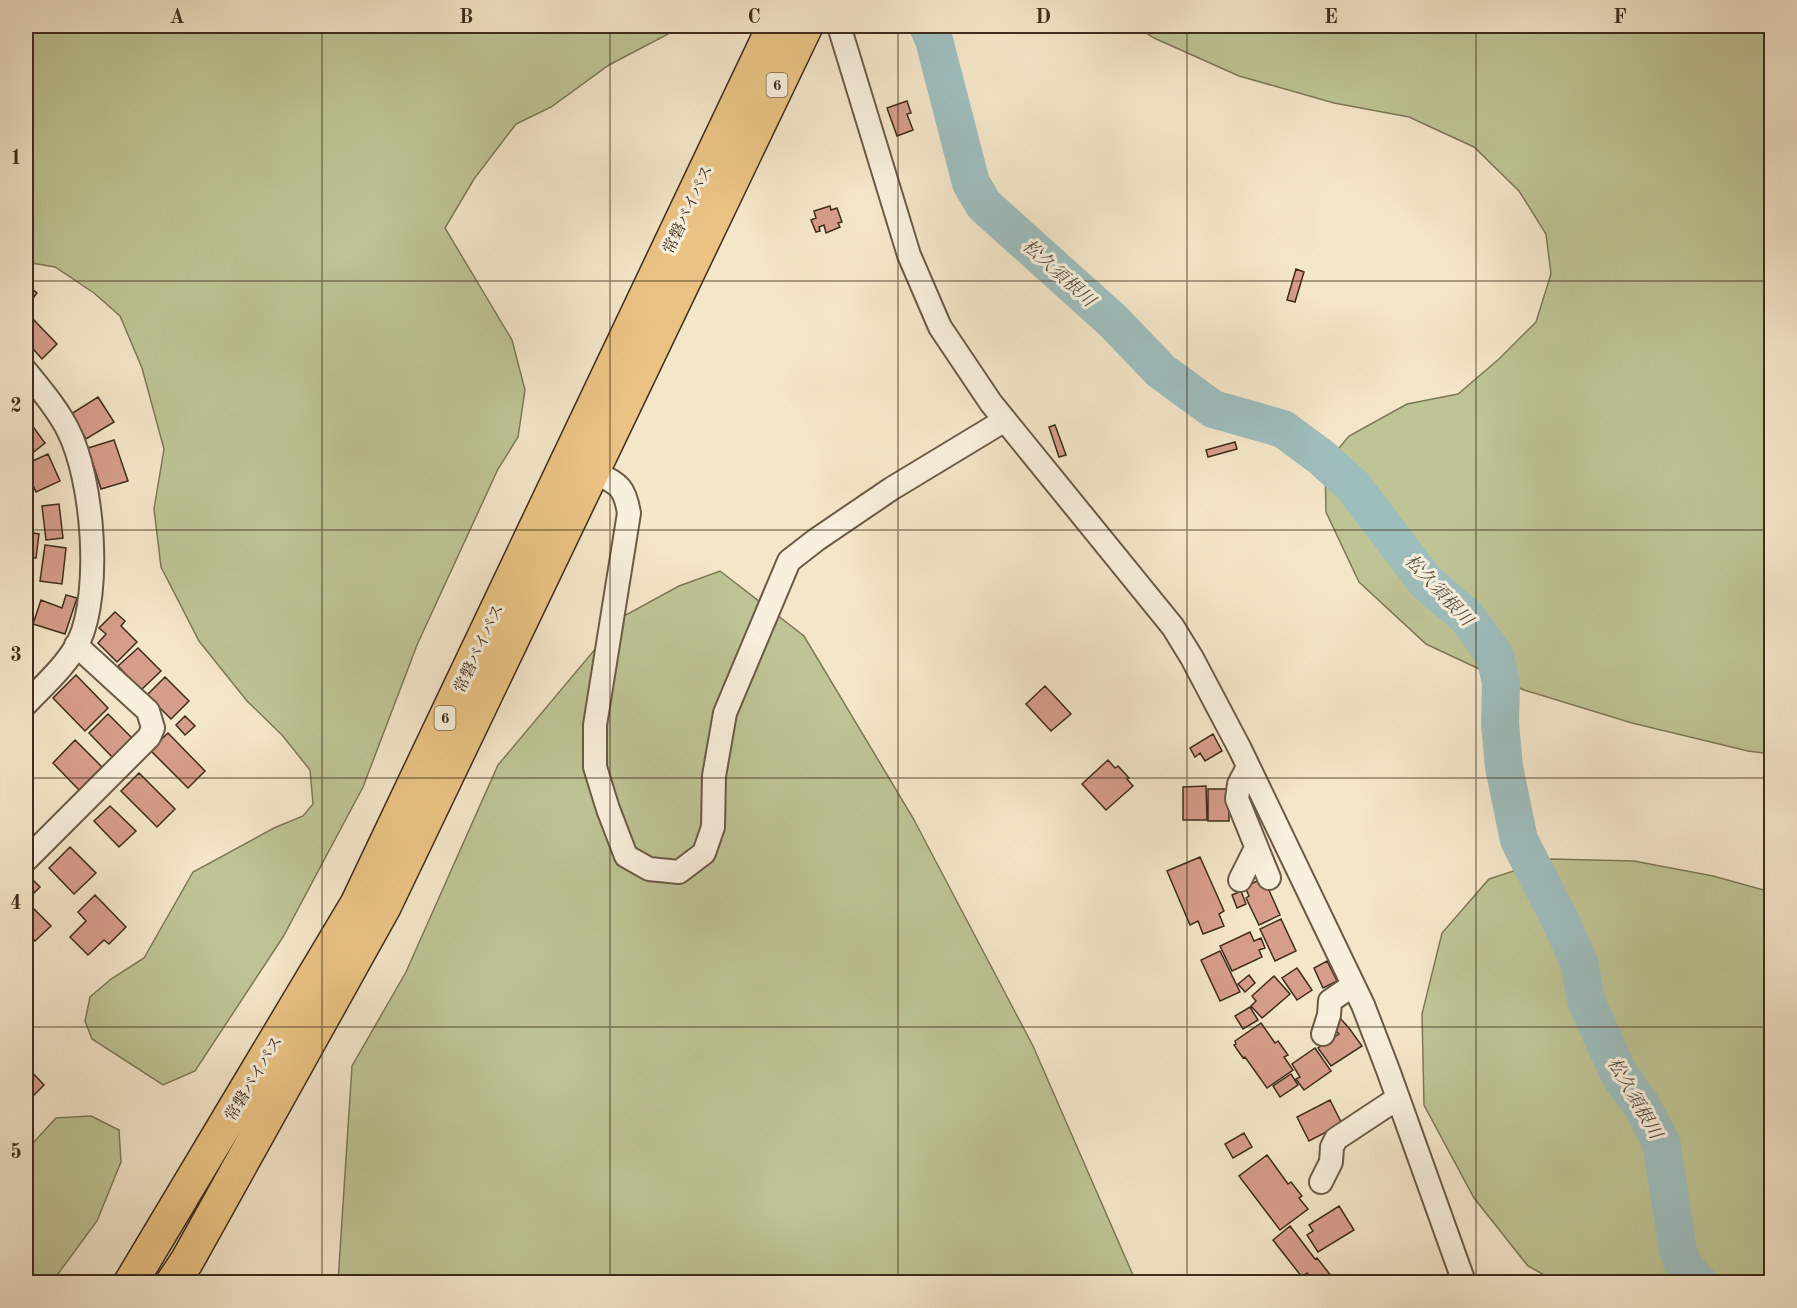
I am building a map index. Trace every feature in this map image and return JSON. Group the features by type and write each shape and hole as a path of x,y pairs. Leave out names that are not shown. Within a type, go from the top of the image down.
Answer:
{"highway":[{"name":"常磐バイパス","path":"173,1282 187,1261 384,907 593,471 735,139 774,26"},
{"name":"常磐バイパス","path":"131,1282 357,904 735,139 806,26"}],"street":[{"path":"839,26 909,255 940,327 991,403 1173,627 1192,658 1248,767 1363,1005 1464,1282"},
{"path":"26,371 55,407 69,432 81,462 92,541 87,616 76,645 59,669 26,704"},
{"path":"593,471 618,485 626,496 629,513 595,725 595,767 626,856 650,869 679,872 704,854 713,827 714,776 725,713 789,561 891,489 1005,420"},
{"path":"26,860 149,738 153,728 148,711 76,645"},
{"path":"1248,767 1239,784 1237,799 1269,878"},
{"path":"1240,880 1256,848"},
{"path":"1323,1034 1329,1015 1330,1001 1353,985"},
{"path":"1321,1182 1331,1162 1332,1147 1336,1139 1398,1098"}],"green space":[{"path":"46,26 679,26 674,31 609,65 551,107 516,124 474,179 445,228 512,340 525,390 518,437 498,469 417,645 363,787 283,937 195,1071 163,1085 92,1039 85,1021 90,997 111,979 144,958 193,872 274,828 303,816 313,804 310,770 282,735 247,701 199,641 161,567 154,509 164,449 142,368 120,316 94,293 55,267 26,262 26,32"},
{"path":"1136,26 1771,26 1771,754 1748,751 1632,723 1524,690 1426,644 1359,582 1326,512 1325,465 1349,436 1407,404 1458,394 1499,359 1536,322 1551,274 1546,234 1519,191 1474,147 1409,117 1334,103 1239,76 1154,38"},
{"path":"720,571 804,636 913,818 1033,1046 1136,1282 338,1282 352,1066 406,972 498,765 622,617 679,586"},
{"path":"1551,859 1634,861 1713,876 1771,892 1771,1282 1557,1282 1528,1266 1474,1198 1424,1105 1422,1014 1442,933 1489,879"},
{"path":"91,1116 119,1130 121,1162 97,1221 52,1282 26,1282 26,1195 33,1143 56,1118"}],"building":[{"path":"907,101 911,113 907,114 913,130 897,136 887,108"},
{"path":"830,206 831,210 837,208 842,222 838,223 840,227 826,233 824,225 819,227 820,231 816,232 811,220 816,218 814,211"},
{"path":"1296,269 1304,272 1295,302 1287,300"},
{"path":"26,284 37,293 26,308"},
{"path":"31,317 57,344 42,359 26,341 26,323"},
{"path":"98,397 114,422 86,439 71,414"},
{"path":"26,417 45,443 26,458"},
{"path":"1055,425 1066,455 1059,457 1049,427"},
{"path":"114,440 128,481 101,489 88,448"},
{"path":"1235,442 1237,449 1208,457 1206,450"},
{"path":"48,454 60,481 36,492 26,464"},
{"path":"32,495 33,506 26,507 26,496"},
{"path":"59,504 63,538 46,540 42,506"},
{"path":"26,532 39,534 36,558 26,557"},
{"path":"45,545 66,548 62,584 40,581"},
{"path":"66,595 77,598 65,634 33,624 41,600 62,608"},
{"path":"115,612 125,621 121,626 137,642 117,662 98,643 106,634 99,628"},
{"path":"138,648 161,671 141,690 118,666"},
{"path":"76,675 108,708 85,731 53,698"},
{"path":"165,677 189,701 171,719 147,695"},
{"path":"1045,686 1071,714 1051,731 1026,704"},
{"path":"108,714 133,739 113,758 89,733"},
{"path":"185,716 195,726 185,735 176,725"},
{"path":"168,733 205,771 188,788 150,750"},
{"path":"1213,734 1222,751 1205,761 1200,753 1195,757 1190,748"},
{"path":"75,740 102,767 79,790 53,763"},
{"path":"1108,760 1115,768 1118,766 1133,786 1106,810 1082,784"},
{"path":"139,773 175,809 157,827 121,791"},
{"path":"1206,786 1207,820 1183,820 1183,787"},
{"path":"1208,789 1229,789 1229,821 1208,821"},
{"path":"110,806 136,831 119,847 94,821"},
{"path":"26,825 37,837 26,849"},
{"path":"70,847 96,873 74,894 49,868"},
{"path":"1200,857 1224,911 1219,914 1224,926 1203,934 1198,921 1190,925 1167,871"},
{"path":"29,876 40,887 26,901 26,879"},
{"path":"1261,879 1266,889 1268,888 1280,915 1259,925 1246,898 1249,896 1245,887"},
{"path":"1241,891 1246,904 1237,908 1232,895"},
{"path":"95,895 126,927 109,944 104,940 88,955 70,937 86,921 78,912"},
{"path":"27,902 51,926 35,941 26,931"},
{"path":"1281,919 1296,951 1275,961 1260,929"},
{"path":"1250,932 1254,941 1261,938 1265,948 1259,950 1262,957 1232,971 1220,946"},
{"path":"1220,951 1240,992 1220,1001 1201,960"},
{"path":"1327,961 1337,981 1323,988 1314,968"},
{"path":"1297,968 1312,990 1297,1000 1282,978"},
{"path":"1249,975 1255,983 1245,992 1238,984"},
{"path":"1274,976 1290,994 1262,1018 1251,1006 1256,1001 1252,996"},
{"path":"1250,1007 1258,1020 1243,1029 1235,1016"},
{"path":"1340,1018 1362,1046 1331,1066 1318,1048 1339,1034 1331,1026"},
{"path":"1261,1023 1275,1043 1278,1041 1288,1055 1284,1057 1293,1070 1267,1088 1234,1045 1235,1041"},
{"path":"1315,1048 1331,1071 1304,1090 1296,1079 1300,1077 1292,1064"},
{"path":"26,1066 44,1085 26,1103"},
{"path":"1291,1074 1298,1085 1280,1097 1273,1086"},
{"path":"1330,1100 1342,1124 1309,1141 1297,1117"},
{"path":"1244,1133 1252,1147 1233,1158 1225,1144"},
{"path":"1267,1155 1288,1184 1291,1182 1302,1196 1299,1198 1308,1209 1280,1230 1239,1176"},
{"path":"1339,1206 1354,1230 1318,1252 1307,1235 1313,1231 1309,1225"},
{"path":"1290,1226 1336,1282 1315,1282 1307,1273 1302,1277 1273,1240"}],"waterway":[{"name":"松久須根川","path":"928,26 934,40 971,183 984,205 1113,321 1161,371 1213,409 1283,429 1321,457 1353,486 1426,582 1467,617 1495,656 1501,682 1500,723 1504,767 1519,840 1563,926 1580,965 1586,1001 1620,1076 1642,1106 1661,1142 1678,1250 1684,1267 1698,1282"}]}
